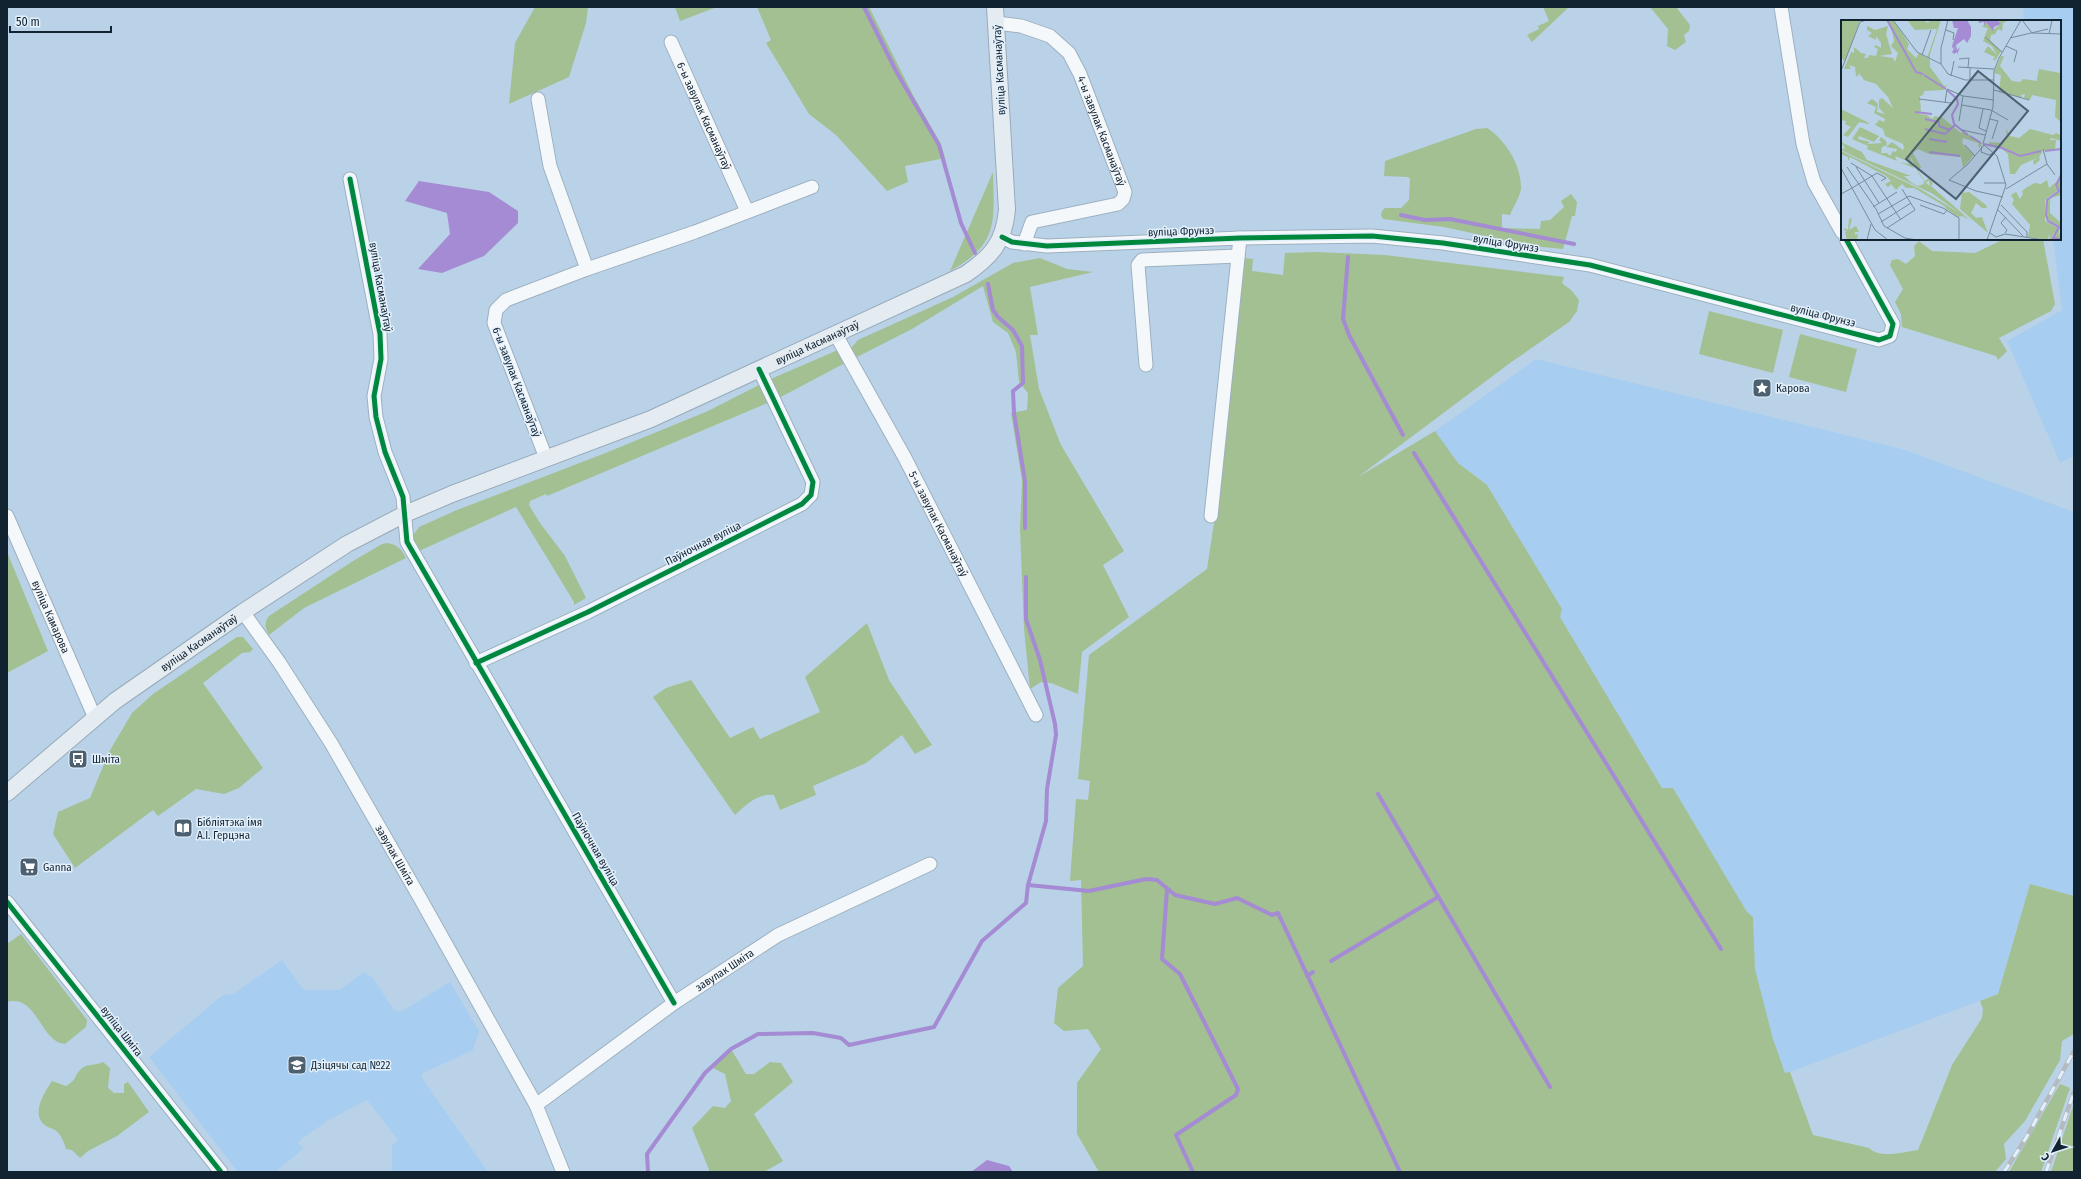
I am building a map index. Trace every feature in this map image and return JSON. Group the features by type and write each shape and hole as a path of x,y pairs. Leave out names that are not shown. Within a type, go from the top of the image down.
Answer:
{"main road":[{"name":"вуліца Касманаўтаў","path":"7,792 115,701 243,612 347,544 405,514 546,458 651,419 966,274 982,263 993,252 1002,237 1007,210 996,15"}],"street":[{"path":"1781,7 1803,144 1814,182 1841,230"},
{"name":"4-ы завулак Касманаўтаў","path":"996,15 1050,36 1069,53 1080,74 1125,192 1123,199 1118,204 1032,222 1024,244"},
{"name":"6-ы завулак Касманаўтаў","path":"671,42 747,211"},
{"path":"538,99 550,166 587,269"},
{"name":"вуліца Касманаўтаў","path":"350,179 380,334 381,360 374,396 376,417 385,452 403,497 405,514"},
{"name":"6-ы завулак Касманаўтаў","path":"546,458 494,323 496,310 506,300 587,269 695,232 812,186"},
{"name":"вуліца Фрунзэ","path":"1002,237 1024,244 1047,246 1240,238 1372,236 1443,243 1579,263 1879,340 1890,336 1893,324 1847,240"},
{"path":"1211,516 1240,238"},
{"path":"1146,365 1138,265 1142,260 1238,256"},
{"name":"5-ы завулак Касманаўтаў","path":"836,335 905,458 1036,715"},
{"name":"Паўночная вуліца","path":"476,663 588,612 802,504 811,495 813,482 759,369"},
{"name":"Паўночная вуліца","path":"405,514 408,542 412,552 674,1003"},
{"name":"вуліца Камарова","path":"7,516 95,718"},
{"name":"завулак Шміта","path":"243,612 279,662 331,743 536,1105 563,1172"},
{"name":"завулак Шміта","path":"536,1105 674,1003 778,935 930,864"},
{"name":"вуліца Шміта","path":"7,902 221,1172"}],"shaded area":[{"path":"2023,7 2074,7 2074,456 2060,463 2007,341 2062,310 2053,240 2061,240 2061,20 2024,20"},
{"path":"419,181 489,192 518,211 518,223 484,256 442,273 418,269 450,234 447,213 405,201"},
{"path":"1536,359 1902,449 2074,512 2074,896 2030,884 1998,994 1785,1074 1773,1039 1755,969 1753,917 1747,912 1673,788 1662,788 1560,617 1562,609 1487,485 1458,463 1435,431"},
{"name":"Дзіцячы сад №22","path":"282,960 304,990 339,990 364,972 373,978 394,1010 402,1011 450,982 479,1031 473,1050 421,1074 424,1081 488,1172 392,1172 392,1145 398,1140 367,1100 327,1121 298,1142 303,1149 275,1172 238,1172 149,1057 220,997 233,994"},
{"path":"987,1160 1009,1166 1013,1172 971,1172"}],"green space":[{"path":"535,7 588,7 586,23 569,77 509,104 515,43"},
{"path":"675,7 717,7 680,21"},
{"path":"757,7 869,7 914,97 941,144 945,158 905,166 908,182 887,191 836,135 809,114 766,43 771,40"},
{"path":"1543,7 1569,7 1532,42 1527,35 1539,29 1538,26 1549,21"},
{"path":"1650,7 1676,7 1690,25 1689,31 1684,35 1686,42 1675,50 1667,46 1668,29"},
{"path":"1487,128 1506,146 1519,171 1521,180 1521,189 1518,199 1510,215 1502,214 1502,228 1540,229 1541,221 1550,220 1564,207 1561,201 1571,194 1577,202 1575,216 1572,216 1563,249 1532,246 1444,227 1383,219 1381,215 1385,208 1401,208 1409,200 1410,179 1408,177 1384,176 1385,161 1476,129"},
{"path":"993,172 994,205 993,219 990,230 978,251 950,271"},
{"path":"2002,240 2043,240 2055,304 2051,311 1999,338 2007,351 1998,360 1996,356 1902,327 1901,314 1895,302 1903,289 1890,265 1892,260 1898,259 1906,264 1915,256 1914,246 1919,241 1932,251 1975,253"},
{"path":"1316,252 1385,255 1564,277 1562,283 1572,291 1579,300 1577,311 1569,322 1510,363 1358,477 1435,431 1458,463 1487,485 1562,609 1560,617 1662,788 1673,788 1747,912 1753,917 1755,969 1773,1039 1785,1073 1790,1072 1813,1135 1869,1148 1879,1153 1886,1154 1918,1150 1952,1065 1982,1018 1983,1009 1980,1001 1998,994 2030,884 2074,896 2074,1034 2062,1041 2060,1060 2025,1121 2004,1144 2006,1159 1995,1172 1099,1172 1077,1134 1077,1083 1101,1049 1088,1029 1064,1031 1054,1023 1058,988 1083,966 1081,880 1070,881 1076,799 1088,800 1090,781 1078,779 1089,655 1207,569 1218,497 1243,258 1253,259 1252,271 1283,275 1285,253"},
{"path":"1040,258 1067,269 1093,272 1030,287 1038,335 1030,335 1039,389 1061,445 1124,551 1103,565 1129,617 1082,652 1078,694 1051,683 1041,682 1030,689 1024,629 1020,529 1022,480 1011,413 1027,410 1028,393 1019,382 1016,352 1008,333 993,322 983,286 912,329 855,358 851,348 858,340 953,297 1013,263"},
{"path":"1709,311 1783,330 1773,373 1699,354"},
{"path":"1800,334 1857,349 1846,392 1789,377"},
{"path":"838,350 847,362 777,399 770,382 773,378"},
{"path":"759,385 770,402 547,496 546,494 530,501 529,505 540,523 565,556 586,598 574,605 574,602 516,507 419,551 413,540 414,534 419,527 457,510 603,454 708,411"},
{"path":"388,543 399,548 406,558 304,608 269,635 266,621 269,616 353,561 382,544"},
{"path":"7,552 48,651 7,673"},
{"path":"867,623 889,680 932,745 915,754 902,735 866,763 813,786 816,795 780,810 774,795 763,796 753,800 735,815 653,697 666,688 691,680 730,738 753,727 760,739 820,712 805,677"},
{"path":"237,637 243,637 253,649 250,652 242,653 203,683 263,768 239,788 224,794 196,789 158,816 153,810 75,868 53,834 58,812 90,798 109,752 132,713 153,694"},
{"path":"21,934 87,1020 86,1027 65,1044 57,1042 50,1036 29,1008 16,1001 7,1002 7,944"},
{"path":"731,1049 746,1074 754,1074 770,1062 781,1063 793,1082 754,1114 783,1161 764,1172 710,1172 692,1128 713,1106 725,1108 731,1101 725,1074 711,1067"},
{"path":"103,1062 110,1068 108,1088 114,1093 124,1093 124,1084 128,1082 149,1112 117,1136 88,1151 80,1158 72,1150 66,1149 62,1138 54,1129 46,1126 41,1121 39,1116 40,1104 52,1081 66,1086 74,1080 78,1072 83,1068 88,1065"},
{"path":"2060,1084 2070,1088 2041,1172 2009,1172"},
{"path":"2074,1103 2074,1172 2051,1172"}],"waterway":[{"path":"864,7 896,71 939,145 961,223 975,253"},
{"path":"1401,215 1425,220 1450,219 1574,244"},
{"path":"1348,257 1343,319 1349,335 1403,435"},
{"path":"988,284 993,310 998,317 1013,330 1022,346 1023,383 1013,391 1014,413 1025,481 1025,528"},
{"path":"1414,453 1721,949"},
{"path":"648,1172 647,1154 705,1073 731,1049 758,1034 813,1033 841,1038 849,1045 934,1027 982,941 1026,903 1028,885 1046,821 1047,789 1056,735 1055,724 1040,660 1026,619 1026,577"},
{"path":"1378,794 1550,1087"},
{"path":"1028,885 1089,891 1146,879 1157,880 1175,895 1215,904 1237,898 1272,915 1278,913 1400,1172"},
{"path":"1167,890 1162,959 1180,974 1238,1089 1236,1095 1176,1135 1193,1172"},
{"path":"1331,961 1438,897"},
{"path":"1307,976 1313,972"}],"railway":[{"path":"2004,1172 2026,1138 2074,1051"},
{"path":"2046,1172 2074,1092"}],"cycle path":[{"path":"350,179 380,334 381,359 374,396 376,417 385,452 403,497 407,542 674,1003"},
{"path":"1002,237 1012,242 1047,246 1240,238 1372,236 1443,243 1590,265 1879,340 1890,336 1893,324 1847,240"},
{"path":"476,663 588,612 802,504 811,495 813,482 759,369"},
{"path":"7,902 221,1172"}],"place":[{"name":"Карова","path":"1762,388"},
{"name":"Шміта","path":"78,759"},
{"name":"Бібліятэка імя А.І. Герцэна","path":"183,828"},
{"name":"Ganna","path":"29,867"},
{"name":"Дзіцячы сад №22","path":"297,1065"}]}
